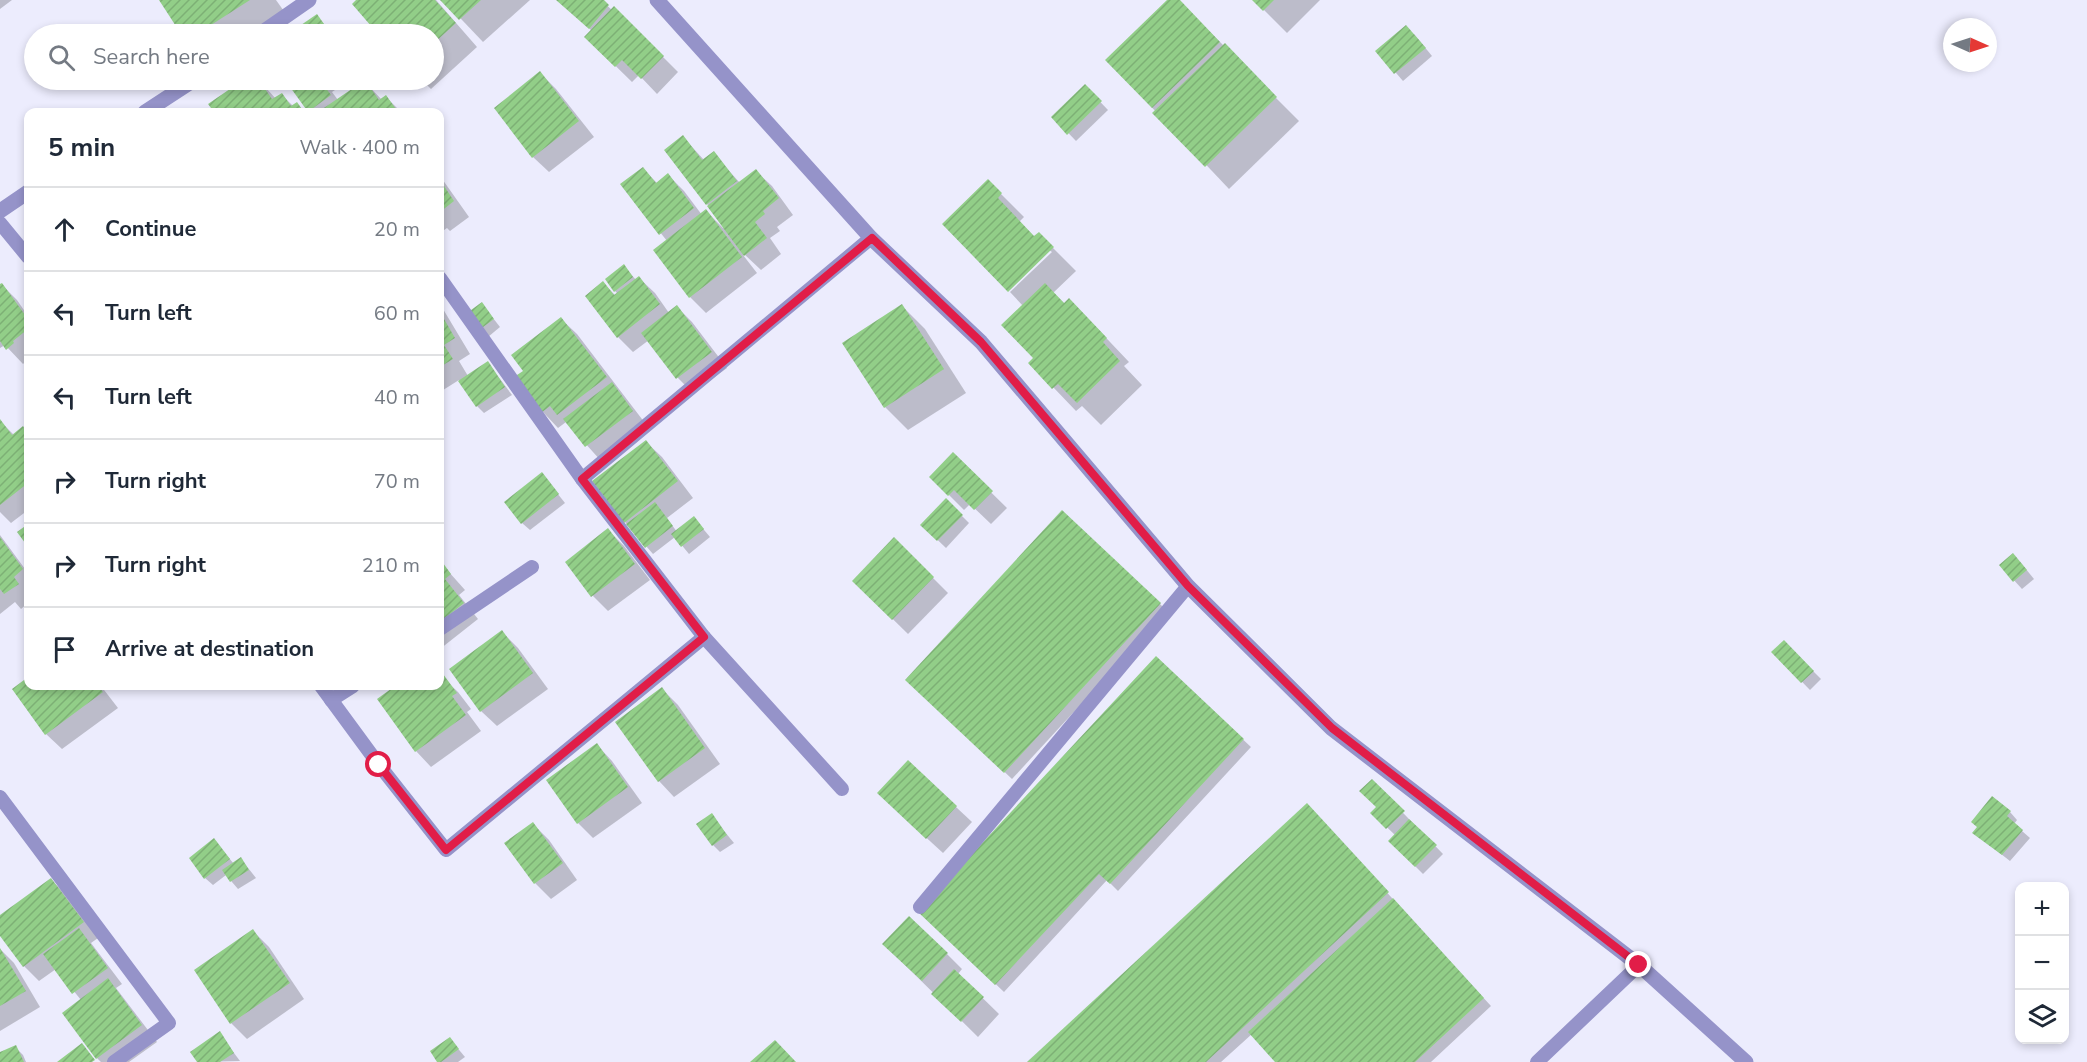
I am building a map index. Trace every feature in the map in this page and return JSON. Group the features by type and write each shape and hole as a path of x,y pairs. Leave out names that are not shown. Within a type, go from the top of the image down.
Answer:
{"street":[{"path":"274,24 309,0"},
{"path":"657,0 872,238 981,342 1188,586 1332,728 1639,965 1746,1062"},
{"path":"151,108 179,90"},
{"path":"0,211 24,195"}],"lane":[{"path":"0,223 24,252"},
{"path":"582,479 872,238"},
{"path":"444,284 582,479 704,637 842,789"},
{"path":"444,626 532,567"},
{"path":"920,907 1188,586"},
{"path":"324,690 446,850 704,637"},
{"path":"331,700 347,690"},
{"path":"0,797 169,1023 114,1062"},
{"path":"1537,1062 1639,965"}],"building":[{"path":"159,0 250,0 213,24 175,24"},
{"path":"356,0 435,0 456,23 444,34 444,24 369,24 352,4"},
{"path":"440,0 481,0 459,20"},
{"path":"556,0 604,0 609,5 589,29"},
{"path":"1167,0 1180,0 1220,42 1152,108 1105,60"},
{"path":"1252,0 1274,0 1263,11"},
{"path":"614,6 664,56 641,79 622,60 615,67 584,37"},
{"path":"317,14 324,24 302,24"},
{"path":"1406,25 1426,48 1394,74 1375,51"},
{"path":"1225,43 1277,97 1205,167 1152,113"},
{"path":"540,71 579,121 532,158 494,108"},
{"path":"1085,84 1102,101 1067,135 1051,117"},
{"path":"228,90 266,90 272,99 282,93 291,106 297,102 301,108 211,108 208,104"},
{"path":"292,90 327,90 331,95 313,108 305,108"},
{"path":"350,90 372,90 379,100 386,95 395,108 324,108"},
{"path":"683,135 702,160 714,151 737,181 706,205 664,150"},
{"path":"643,167 656,183 668,173 694,208 659,235 620,184"},
{"path":"756,169 779,198 763,211 765,214 755,222 767,238 744,256 707,206"},
{"path":"988,179 1002,193 998,198 1034,236 1039,232 1054,247 1008,292 942,224"},
{"path":"444,186 454,201 444,209"},
{"path":"706,209 742,257 689,298 653,250"},
{"path":"624,264 633,277 614,292 605,279"},
{"path":"639,276 660,304 617,338 585,296 603,281 614,295"},
{"path":"2,283 24,313 24,332 6,350 0,341 0,284"},
{"path":"1045,283 1064,303 1069,298 1107,338 1103,342 1120,361 1077,403 1058,384 1052,389 1028,363 1033,358 1001,325"},
{"path":"482,302 494,319 479,330 467,313"},
{"path":"902,304 944,369 884,408 842,343"},
{"path":"677,305 712,352 676,379 641,333"},
{"path":"561,317 607,377 557,415 550,406 541,413 514,377 523,371 511,355"},
{"path":"444,319 455,338 444,345"},
{"path":"444,345 453,359 444,365"},
{"path":"488,361 505,387 476,407 458,381"},
{"path":"612,382 633,411 585,447 563,419"},
{"path":"0,419 12,435 23,426 24,428 24,486 0,505"},
{"path":"646,440 678,481 624,523 592,481"},
{"path":"953,452 993,491 974,510 954,490 948,496 929,477"},
{"path":"542,472 559,494 521,524 504,502"},
{"path":"946,498 963,515 937,541 920,525"},
{"path":"655,502 673,526 645,548 626,524"},
{"path":"1062,510 1161,603 1004,773 905,680"},
{"path":"694,516 704,529 681,547 671,534"},
{"path":"24,527 24,542 17,532"},
{"path":"608,528 635,564 591,597 565,562"},
{"path":"0,537 23,569 14,577 19,584 4,594 0,589"},
{"path":"894,537 934,577 892,620 852,581"},
{"path":"2013,553 2027,570 2013,582 1999,565"},
{"path":"444,564 451,574 445,579 464,603 444,619"},
{"path":"502,630 533,673 480,712 449,669"},
{"path":"1784,640 1814,671 1801,683 1771,652"},
{"path":"1156,656 1244,739 1110,884 1099,874 995,985 918,912"},
{"path":"444,675 457,693 452,696 466,715 415,752 377,699 389,690 444,690"},
{"path":"24,680 24,690 101,690 103,692 45,735 12,689"},
{"path":"662,687 705,748 658,782 615,722"},
{"path":"597,743 628,787 577,824 546,780"},
{"path":"908,760 957,806 926,839 877,793"},
{"path":"1372,779 1405,811 1386,829 1370,813 1376,807 1359,791"},
{"path":"1992,796 2011,811 2007,816 2023,830 2002,855 1972,833 1977,827 1971,822"},
{"path":"1307,803 1389,892 1206,1062 1027,1062"},
{"path":"712,813 727,835 712,846 696,824"},
{"path":"1409,819 1437,845 1415,867 1388,841"},
{"path":"533,822 563,863 534,884 504,843"},
{"path":"214,838 230,859 204,879 189,858"},
{"path":"241,857 249,870 230,882 222,870"},
{"path":"51,878 84,922 23,967 0,936 0,915"},
{"path":"1393,898 1484,998 1415,1062 1275,1062 1248,1032"},
{"path":"909,916 948,953 922,981 882,944"},
{"path":"79,928 108,968 72,994 43,954"},
{"path":"253,929 290,983 230,1024 194,970"},
{"path":"0,948 26,991 0,1006"},
{"path":"954,969 984,997 961,1022 931,994"},
{"path":"108,978 142,1025 96,1059 62,1013"},
{"path":"220,1031 234,1053 220,1062 197,1062 190,1052"},
{"path":"450,1037 459,1049 441,1062 437,1062 430,1051"},
{"path":"775,1040 796,1062 750,1062"},
{"path":"82,1043 95,1060 92,1062 57,1062"},
{"path":"16,1045 24,1062 0,1062 0,1052"}],"route":[{"path":"379,765 446,850 704,637 582,479 872,238 981,342 1188,586 1332,728 1639,965"}]}
